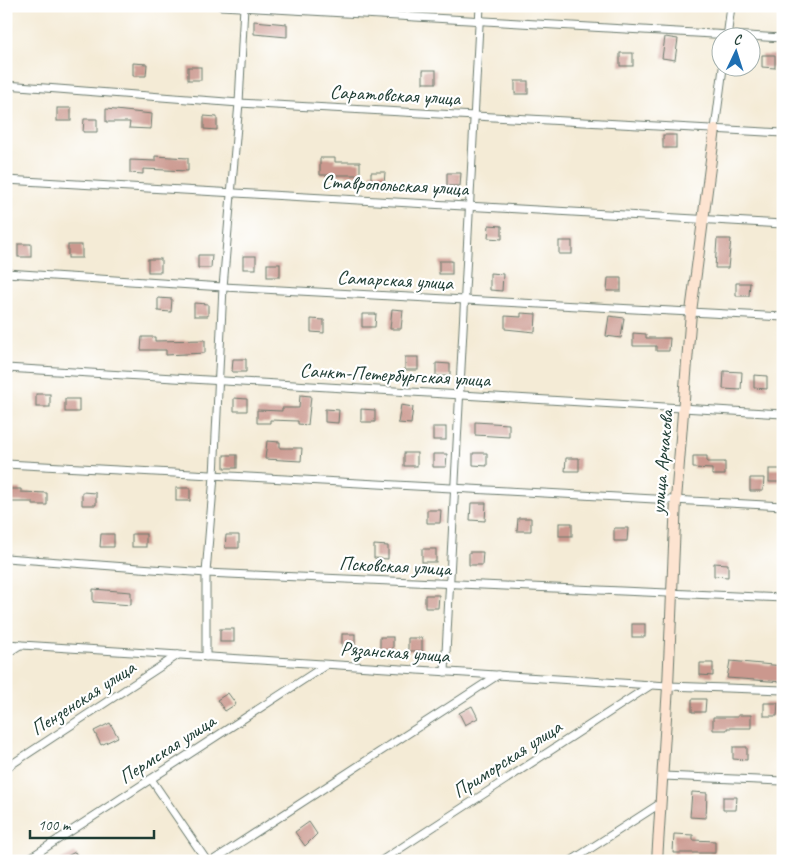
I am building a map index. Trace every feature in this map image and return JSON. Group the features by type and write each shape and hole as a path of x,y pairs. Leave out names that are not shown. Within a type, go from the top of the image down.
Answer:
{"street":[{"path":"221,6 712,36"},
{"path":"445,672 480,6"},
{"path":"728,28 731,6"},
{"path":"206,657 206,573 214,476 223,287 239,103 244,7"},
{"path":"762,38 783,38"},
{"name":"улица Арчакова","path":"658,861 676,500 691,312 722,78"},
{"name":"Саратовская улица","path":"6,85 239,103 783,133"},
{"name":"Ставропольская улица","path":"6,180 783,224"},
{"name":"Самарская улица","path":"6,273 223,287 783,316"},
{"name":"Санкт-Петербургская улица","path":"6,368 783,414"},
{"path":"6,464 783,506"},
{"name":"Псковская улица","path":"6,558 206,573 783,598"},
{"name":"Рязанская улица","path":"6,644 668,686 783,690"},
{"path":"6,654 20,645"},
{"name":"Пензенская улица","path":"6,768 178,655"},
{"name":"Пермская улица","path":"24,861 326,664"},
{"path":"212,861 498,675"},
{"name":"Приморская улица","path":"381,861 651,684"},
{"path":"663,776 783,781"},
{"path":"151,778 207,861"},
{"path":"570,861 661,803"}],"building":[{"path":"254,21 287,24 287,37 254,34"},
{"path":"665,37 678,39 675,60 662,58"},
{"path":"620,53 633,53 633,66 620,66"},
{"path":"762,55 775,55 775,68 762,67"},
{"path":"133,63 147,64 146,76 133,76"},
{"path":"188,67 201,67 201,80 188,80"},
{"path":"423,70 436,70 436,83 423,83"},
{"path":"515,81 528,81 528,94 515,94"},
{"path":"57,108 71,108 71,121 57,121"},
{"path":"106,109 152,114 151,129 129,128 130,122 106,122"},
{"path":"204,116 217,117 217,130 204,129"},
{"path":"84,119 97,119 97,132 83,132"},
{"path":"663,135 676,135 676,148 663,148"},
{"path":"155,156 188,158 188,171 143,169 143,174 130,173 130,160 155,161"},
{"path":"320,158 335,158 335,162 360,162 360,175 320,175"},
{"path":"371,172 385,172 384,185 371,185"},
{"path":"447,173 461,173 460,186 447,186"},
{"path":"489,225 502,226 502,239 488,238"},
{"path":"717,239 731,239 728,268 715,268"},
{"path":"559,241 572,241 572,254 559,254"},
{"path":"18,244 31,244 31,257 18,257"},
{"path":"68,245 82,245 82,258 68,258"},
{"path":"198,255 212,255 211,268 198,268"},
{"path":"243,256 256,256 256,269 243,269"},
{"path":"148,259 161,259 161,272 148,272"},
{"path":"439,261 452,261 452,274 439,274"},
{"path":"267,264 280,264 280,277 267,277"},
{"path":"490,273 503,274 502,291 490,290"},
{"path":"608,278 621,278 621,291 607,291"},
{"path":"736,283 750,283 749,296 736,296"},
{"path":"158,298 172,299 171,312 158,311"},
{"path":"194,303 208,304 208,316 194,316"},
{"path":"392,309 403,310 401,329 390,329"},
{"path":"521,313 536,314 535,332 505,329 505,316 521,317"},
{"path":"362,314 376,314 375,327 362,327"},
{"path":"609,316 624,318 621,338 606,336"},
{"path":"311,319 324,320 324,333 311,332"},
{"path":"633,333 646,334 646,338 670,338 669,351 656,351 656,346 633,346"},
{"path":"142,337 155,337 155,341 205,340 205,353 166,355 166,350 141,350"},
{"path":"405,357 418,357 418,370 405,370"},
{"path":"233,359 246,359 246,372 232,372"},
{"path":"436,363 450,364 450,376 436,376"},
{"path":"724,371 742,372 741,390 723,389"},
{"path":"754,375 767,376 767,389 754,388"},
{"path":"36,394 50,394 50,407 36,407"},
{"path":"300,395 311,396 308,425 298,424 298,421 270,420 270,423 257,423 257,410 282,411 282,408 299,408"},
{"path":"234,398 247,399 247,411 234,411"},
{"path":"65,399 79,399 79,412 65,412"},
{"path":"401,405 413,407 411,424 398,423"},
{"path":"325,409 339,410 338,423 325,422"},
{"path":"361,409 375,410 375,422 361,422"},
{"path":"475,422 509,424 509,437 475,435"},
{"path":"433,427 446,427 446,440 433,440"},
{"path":"267,441 280,442 280,448 302,448 301,461 265,459"},
{"path":"404,453 417,453 417,466 404,466"},
{"path":"473,453 487,453 487,466 473,465"},
{"path":"433,454 447,454 446,467 433,467"},
{"path":"224,455 237,455 237,468 224,468"},
{"path":"693,456 707,456 707,462 725,462 725,475 712,475 712,469 693,468"},
{"path":"566,458 579,458 579,471 565,471"},
{"path":"769,469 783,469 783,482 769,482"},
{"path":"750,478 764,478 763,491 750,491"},
{"path":"176,488 190,488 190,501 176,501"},
{"path":"8,489 21,489 21,492 47,493 47,505 33,505 33,502 7,502"},
{"path":"82,492 96,493 96,505 82,505"},
{"path":"471,503 486,503 485,521 470,520"},
{"path":"427,510 441,510 440,523 427,523"},
{"path":"518,518 531,518 531,531 517,531"},
{"path":"559,523 572,523 572,536 559,536"},
{"path":"614,528 628,528 627,541 614,541"},
{"path":"101,534 114,534 114,547 100,547"},
{"path":"132,534 146,534 146,547 132,547"},
{"path":"226,535 239,535 239,548 225,548"},
{"path":"374,545 388,546 388,559 374,558"},
{"path":"422,549 436,549 436,562 422,562"},
{"path":"469,552 483,552 482,565 469,565"},
{"path":"714,563 728,564 728,577 714,576"},
{"path":"93,589 131,592 131,605 93,602"},
{"path":"425,595 439,595 438,608 425,608"},
{"path":"632,624 645,624 645,637 632,637"},
{"path":"220,629 234,629 234,642 220,642"},
{"path":"342,634 355,634 355,647 342,647"},
{"path":"380,637 393,637 393,650 380,650"},
{"path":"408,638 422,638 422,651 408,651"},
{"path":"730,661 783,666 783,682 727,678"},
{"path":"700,663 713,663 713,676 700,675"},
{"path":"228,693 236,704 225,711 217,700"},
{"path":"692,699 706,699 705,712 692,712"},
{"path":"764,703 778,703 777,716 764,716"},
{"path":"472,706 478,718 465,725 459,713"},
{"path":"738,715 751,715 751,728 713,730 713,717 738,717"},
{"path":"110,723 118,737 101,745 94,731"},
{"path":"733,747 747,747 747,760 733,759"},
{"path":"692,792 707,793 706,818 690,817"},
{"path":"723,797 737,797 736,810 723,810"},
{"path":"309,822 317,834 305,846 295,832"},
{"path":"674,834 693,835 693,840 715,841 715,853 673,853"},
{"path":"75,852 80,861 58,861"}]}
